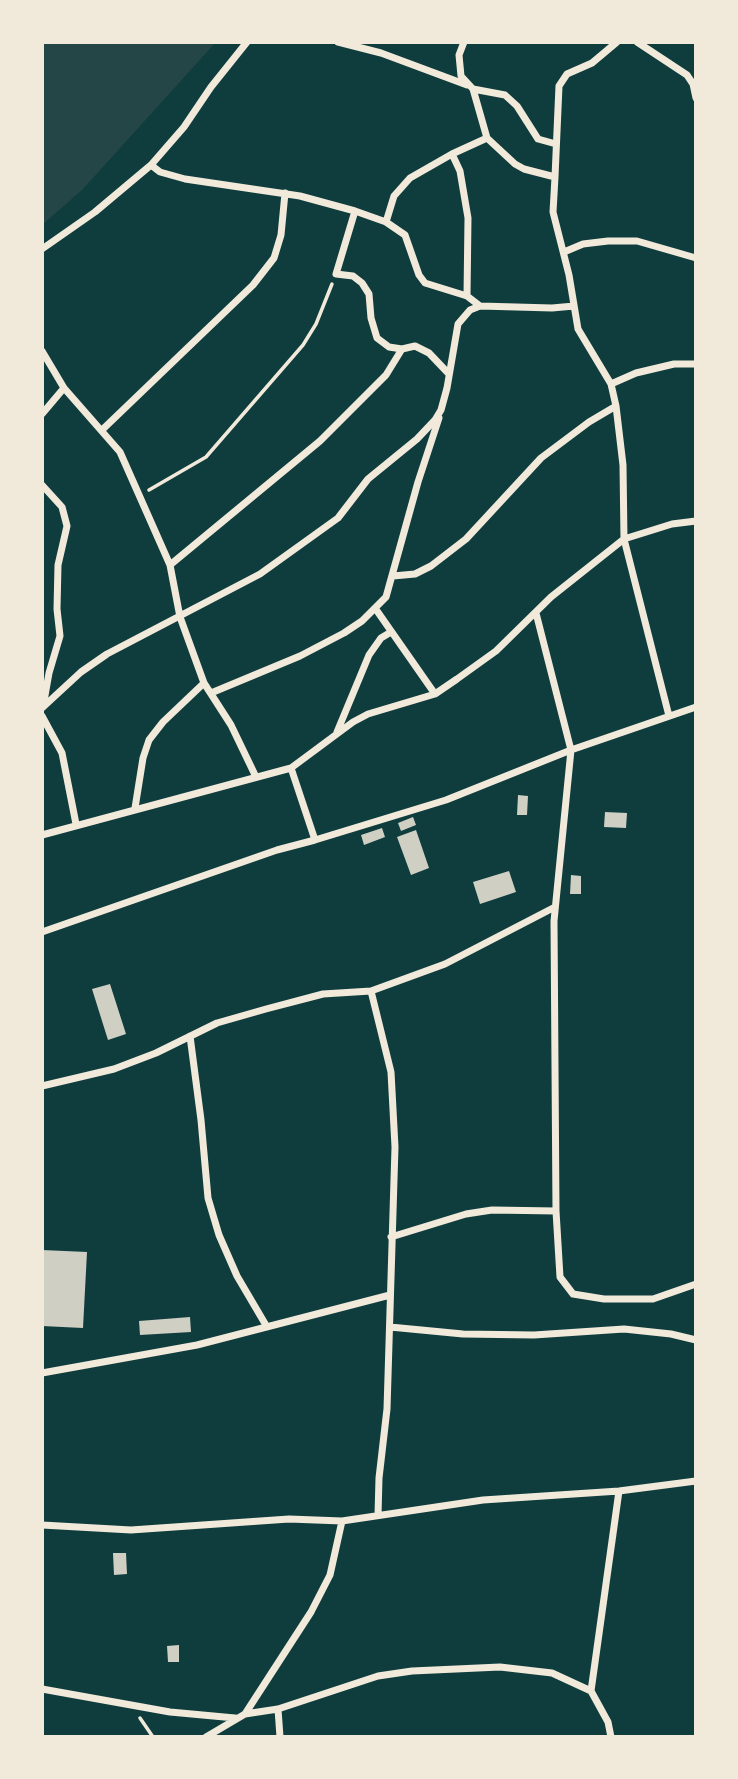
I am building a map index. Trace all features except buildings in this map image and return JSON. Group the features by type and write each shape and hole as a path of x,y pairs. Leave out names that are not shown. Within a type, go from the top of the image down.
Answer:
{"street":[{"path":"42,249 94,212 151,165 184,127 211,87 247,42"},
{"path":"338,42 381,53 471,88 505,95 517,106 538,139 556,144"},
{"path":"464,42 458,66 461,76 471,88 487,138 524,169 555,177"},
{"path":"637,42 650,45 687,75 693,84 696,98"},
{"path":"613,43 593,62 568,75 559,86 553,212 564,252 578,329 611,384 623,465 624,539 669,716"},
{"path":"386,222 394,196 410,178 487,138"},
{"path":"452,154 460,172 468,218 467,296"},
{"path":"151,165 160,172 185,179 285,193 386,222 405,235 419,275 425,283 467,296 480,306"},
{"path":"102,430 253,285 274,258 281,235 285,193"},
{"path":"355,211 336,274 353,276 362,283 369,294 371,318 377,338 389,346 402,349 415,346 429,353 449,374"},
{"path":"564,252 583,244 637,241 696,258"},
{"path":"211,693 300,656 344,633 386,597 441,410 458,324 470,310 480,306 574,306"},
{"path":"170,565 320,441 386,375 402,349"},
{"path":"42,351 64,388 120,452 170,565 180,617 204,682 231,725 256,777"},
{"path":"611,384 636,373 674,364 696,364"},
{"path":"42,414 64,388"},
{"path":"393,576 415,574 431,566 466,539 541,458 589,422 607,414 616,406"},
{"path":"43,708 81,672 107,654 260,573 338,518 368,479 417,439 441,410"},
{"path":"42,485 62,507 67,526 58,565 57,609 60,636 49,673 43,708"},
{"path":"42,835 291,768 316,752 336,732 369,714 435,694 496,651 551,597 624,539 672,524 696,521"},
{"path":"375,608 435,694"},
{"path":"537,613 556,696 572,750 555,907 553,1035 560,1277 573,1294 604,1299 653,1299 696,1284"},
{"path":"336,732 369,655 381,638 391,632"},
{"path":"135,808 143,758 149,740 163,722 204,682"},
{"path":"42,932 276,850 446,800 572,750 696,707"},
{"path":"42,716 62,753 76,824"},
{"path":"291,768 315,840"},
{"path":"42,1086 114,1069 156,1053 217,1023 323,994 371,991 445,964 555,907"},
{"path":"371,991 391,1072 395,1147 387,1409 379,1478 378,1515"},
{"path":"190,1035 208,1198 219,1235 237,1276 267,1327"},
{"path":"391,1237 466,1214 492,1210 556,1211"},
{"path":"42,1373 197,1345 390,1295"},
{"path":"390,1327 486,1335 624,1329 671,1334 696,1340"},
{"path":"42,1525 131,1530 289,1519 342,1521 483,1500 619,1491 696,1481"},
{"path":"591,1691 619,1491"},
{"path":"245,1714 312,1612 330,1575 342,1521"},
{"path":"206,1737 245,1714 278,1709 378,1676 439,1669 500,1667 552,1673 591,1691 608,1722 611,1737"},
{"path":"42,1689 170,1712 236,1718"},
{"path":"278,1709 280,1737"}],"path":[{"path":"141,495 206,457 303,345 316,324 336,274"}],"shaded area":[{"path":"42,42 216,42 83,189 42,225"}]}
